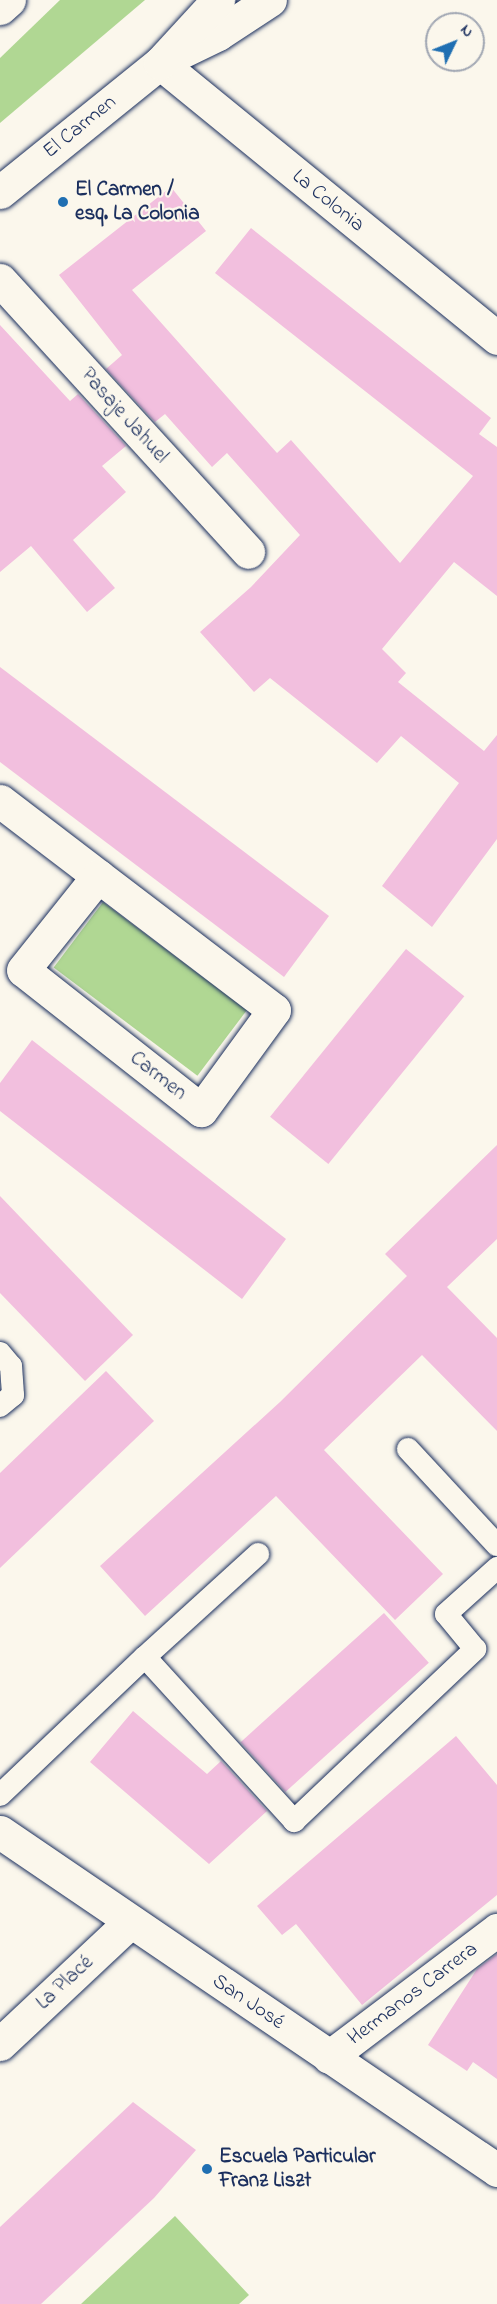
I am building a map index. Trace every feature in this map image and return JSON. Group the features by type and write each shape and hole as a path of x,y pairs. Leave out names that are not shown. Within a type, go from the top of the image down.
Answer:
{"street":[{"path":"0,8 9,0"},
{"name":"El Carmen","path":"0,192 160,63 218,0"},
{"name":"El Carmen","path":"160,63 218,34 270,0"},
{"name":"La Colonia","path":"160,63 497,338"},
{"name":"Pasaje Jahuel","path":"0,280 248,552"},
{"name":"Carmen","path":"0,801 274,1010 201,1110 23,970 98,876"},
{"name":"San José","path":"0,1832 129,1922 497,2170"},
{"name":"La Placé","path":"0,2044 129,1922"},
{"name":"Hermanos Carrera","path":"329,2057 497,1930"}],"lane":[{"path":"0,1353 11,1365 13,1395 0,1406"},
{"path":"408,1449 497,1545"},
{"path":"0,1795 145,1657 258,1554"},
{"path":"145,1657 294,1821 475,1649 446,1614 497,1568"}],"green space":[{"path":"60,0 145,0 0,123 0,58"},
{"path":"103,902 247,1010 197,1076 54,967"},
{"path":"175,2216 249,2295 239,2304 81,2304"}],"building":[{"path":"171,187 206,231 132,290 277,453 291,440 400,563 473,476 215,273 251,228 491,418 479,434 497,447 497,596 454,562 382,649 406,673 398,682 484,751 497,735 497,839 432,927 382,886 459,783 401,736 377,763 270,678 254,692 200,632 251,587 300,535 227,453 212,467 165,414 155,422 106,369 122,355 59,275"},
{"path":"0,325 70,401 78,394 126,446 102,466 126,492 73,540 115,588 87,612 31,546 0,572"},
{"path":"0,667 329,916 284,977 0,762"},
{"path":"406,949 464,996 328,1164 270,1117"},
{"path":"32,1040 286,1239 242,1299 0,1111 0,1083"},
{"path":"497,1145 497,1239 447,1287 497,1338 497,1431 422,1355 324,1450 443,1574 395,1620 276,1496 145,1616 100,1566 280,1402 407,1276 385,1254"},
{"path":"0,1196 133,1335 85,1381 0,1293"},
{"path":"106,1371 154,1421 0,1568 0,1473"},
{"path":"384,1613 429,1663 285,1792 241,1742"},
{"path":"133,1711 207,1774 221,1761 267,1811 209,1864 90,1762"},
{"path":"456,1736 497,1785 497,1895 362,2005 296,1924 282,1935 257,1906"},
{"path":"497,1954 497,2079 473,2062 467,2071 428,2045 477,1969"},
{"path":"133,2102 196,2150 154,2198 41,2304 0,2304 0,2227"}],"place":[{"name":"El Carmen / esq. La Colonia","path":"63,202"},
{"name":"Escuela Particular Franz Liszt","path":"207,2169"}]}
